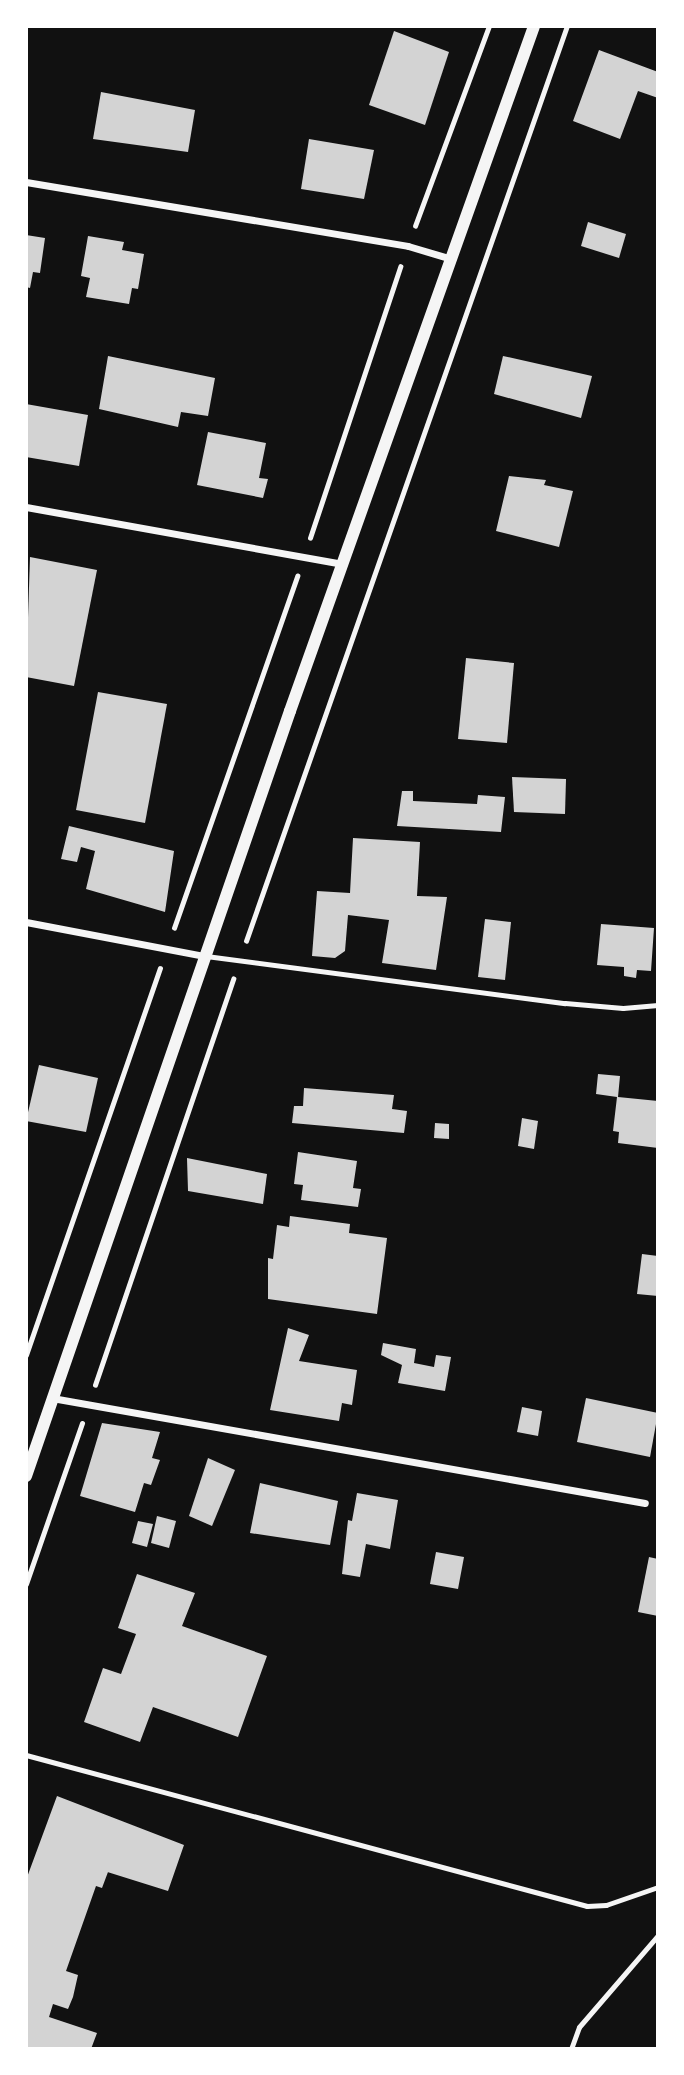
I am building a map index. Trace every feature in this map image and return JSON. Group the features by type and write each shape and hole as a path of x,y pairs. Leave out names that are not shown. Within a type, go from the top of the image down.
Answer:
{"street":[{"path":"26,1476 205,956 532,27"},
{"path":"26,182 408,246 452,260"},
{"path":"26,507 343,564"},
{"path":"26,922 166,951 205,956"},
{"path":"51,1398 645,1503"}],"lane":[{"path":"205,956 565,1003 623,1009 658,1006"},
{"path":"26,1755 587,1906 606,1905 658,1886"},
{"path":"571,2049 579,2027 658,1935"}],"path":[{"path":"26,1355 304,557 408,246 489,26"},
{"path":"26,1584 240,960 567,26"}],"building":[{"path":"394,31 449,52 425,125 369,105"},
{"path":"599,50 658,72 658,98 638,91 620,139 573,121"},
{"path":"101,92 195,110 188,152 93,139"},
{"path":"309,139 374,150 364,199 301,189"},
{"path":"588,222 626,234 619,258 581,246"},
{"path":"26,235 45,238 40,273 33,272 30,288 26,287"},
{"path":"88,236 124,242 122,250 144,254 138,289 132,288 129,304 86,297 90,278 81,276"},
{"path":"108,356 215,378 208,416 181,412 178,427 99,409"},
{"path":"503,356 592,376 581,418 494,394"},
{"path":"26,404 88,415 79,466 26,457"},
{"path":"208,432 266,443 259,478 268,479 263,498 197,485"},
{"path":"509,476 546,480 544,485 573,491 559,547 496,531"},
{"path":"30,557 97,570 74,686 26,677"},
{"path":"466,658 514,663 507,743 458,739"},
{"path":"98,692 167,704 145,823 76,810"},
{"path":"512,777 566,779 565,814 514,812"},
{"path":"402,791 413,791 413,801 477,804 478,795 505,797 501,832 397,826"},
{"path":"69,826 174,851 165,912 86,889 95,851 81,847 77,862 61,859"},
{"path":"353,838 420,842 417,896 447,897 436,970 382,963 389,920 348,915 345,951 335,958 312,956 317,891 350,893"},
{"path":"485,919 511,922 505,980 478,977"},
{"path":"601,924 654,928 651,971 637,970 636,978 624,976 624,967 597,965"},
{"path":"39,1065 98,1078 86,1132 26,1121"},
{"path":"598,1074 620,1076 618,1097 658,1101 658,1148 618,1143 619,1132 613,1131 617,1097 596,1094"},
{"path":"304,1088 394,1095 392,1109 407,1111 404,1133 292,1123 294,1106 303,1106"},
{"path":"522,1118 538,1121 534,1149 518,1146"},
{"path":"435,1123 449,1124 449,1139 434,1138"},
{"path":"298,1152 357,1161 353,1188 361,1189 358,1207 301,1200 303,1185 294,1184"},
{"path":"187,1158 267,1174 263,1204 188,1191"},
{"path":"290,1216 350,1224 349,1233 387,1238 377,1314 268,1299 268,1258 273,1259 277,1225 289,1227"},
{"path":"642,1254 658,1256 658,1296 637,1294"},
{"path":"288,1328 309,1335 299,1361 357,1370 352,1405 342,1403 339,1421 270,1410"},
{"path":"383,1343 416,1349 414,1363 434,1367 436,1355 451,1357 445,1391 398,1383 402,1365 381,1355"},
{"path":"586,1398 658,1413 650,1457 577,1442"},
{"path":"522,1407 542,1411 538,1436 517,1432"},
{"path":"102,1423 160,1432 152,1458 160,1460 151,1485 144,1483 135,1512 80,1496"},
{"path":"208,1458 235,1470 212,1526 189,1516"},
{"path":"260,1483 338,1501 330,1545 250,1533"},
{"path":"357,1493 398,1500 390,1549 366,1544 360,1577 342,1574 348,1520 352,1521"},
{"path":"157,1516 176,1521 169,1548 151,1543"},
{"path":"138,1521 153,1524 147,1547 132,1543"},
{"path":"436,1552 464,1557 458,1589 430,1584"},
{"path":"649,1557 658,1559 658,1616 638,1612"},
{"path":"137,1574 195,1593 182,1626 267,1656 238,1737 153,1707 140,1742 84,1722 103,1668 121,1674 136,1634 118,1628"},
{"path":"57,1796 184,1845 168,1891 108,1872 102,1888 96,1886 66,1971 78,1975 73,1997 68,2009 53,2004 49,2017 97,2033 91,2049 26,2049 26,1880"}]}
